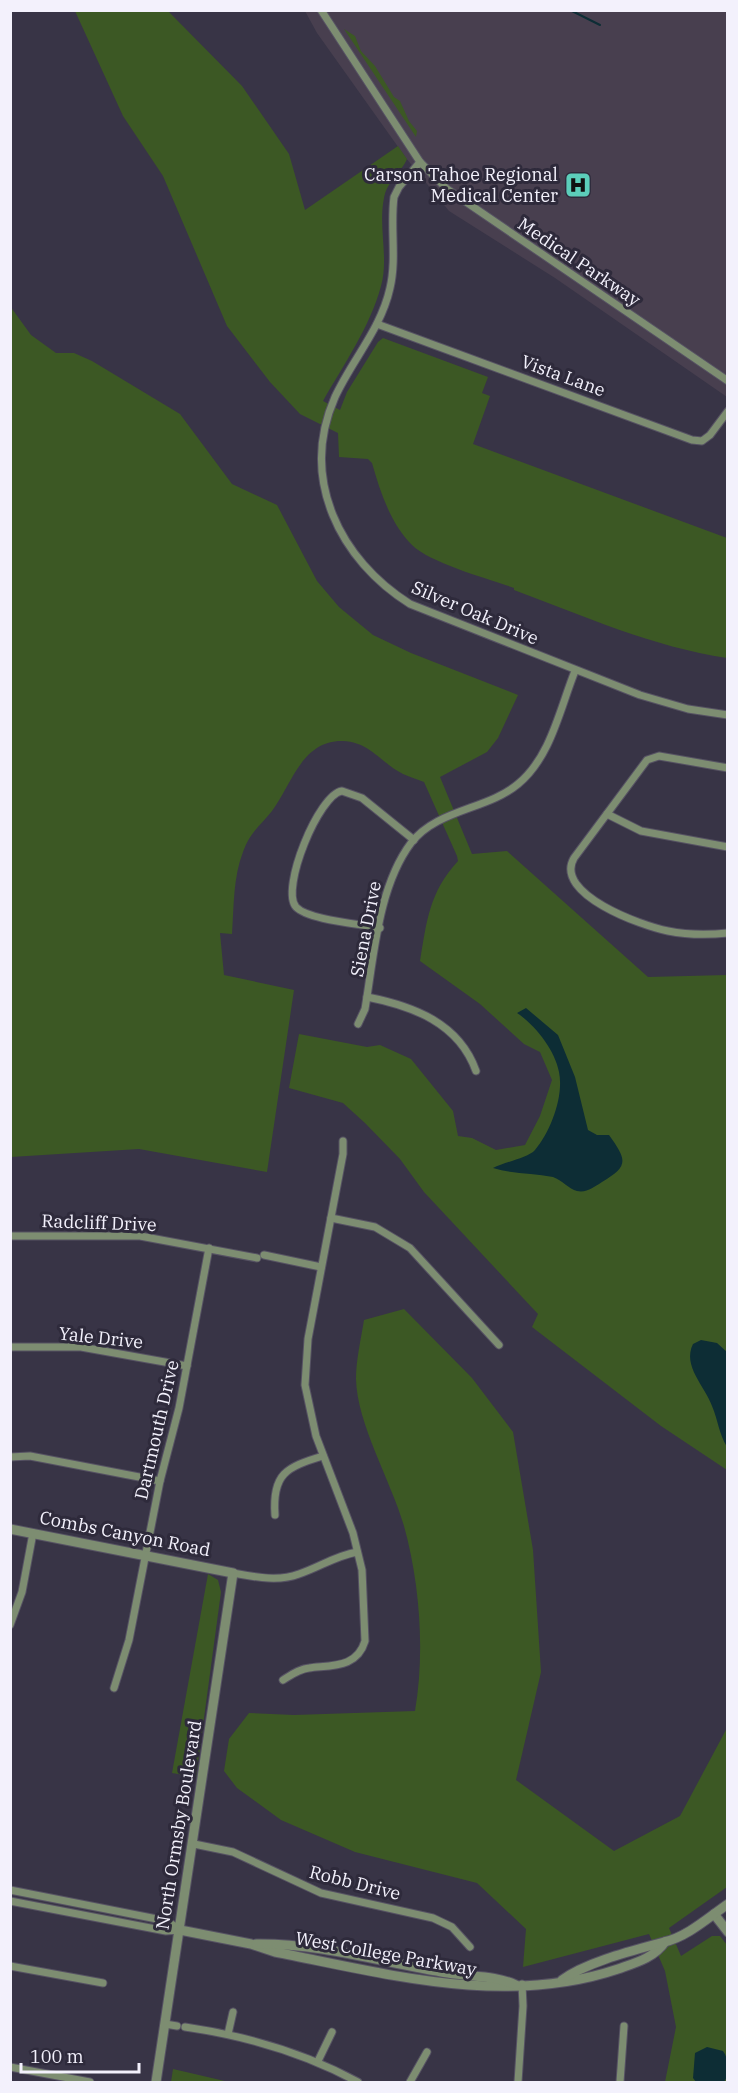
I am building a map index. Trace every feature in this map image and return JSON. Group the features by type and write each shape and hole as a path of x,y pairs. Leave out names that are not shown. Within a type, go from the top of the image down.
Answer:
{"street":[{"name":"Medical Parkway","path":"321,10 420,162 468,205 728,381"},
{"name":"Silver Oak Drive","path":"420,162 399,187 394,197 390,288 377,324 343,381 327,425 323,473 328,501 339,532 367,572 388,590 410,604 575,671 669,705 728,715"},
{"name":"Vista Lane","path":"377,324 692,440 702,441 710,435 728,411"},
{"name":"Siena Drive","path":"358,1024 367,997 390,880 414,840 428,827 503,793 528,774 546,748 575,671"},
{"path":"728,768 659,756 644,762 572,862 570,875 576,886 606,908 642,924 682,933 728,933"},
{"path":"380,928 310,915 297,908 292,897 302,850 329,798 342,791 362,798 414,840"},
{"path":"607,814 641,831 728,847"},
{"path":"367,997 408,1006 431,1018 471,1056 476,1071"},
{"path":"283,1680 298,1670 330,1668 345,1664 362,1651 365,1641 362,1570 353,1533 323,1456 308,1409 305,1385 308,1339 343,1154 343,1141"},
{"path":"331,1218 375,1227 410,1248 499,1345"},
{"name":"Radcliff Drive","path":"10,1236 140,1236 321,1266"},
{"name":"Dartmouth Drive","path":"114,1688 129,1640 160,1481 187,1366 208,1248"},
{"name":"Yale Drive","path":"10,1347 81,1347 187,1366"},
{"path":"10,1458 30,1456 160,1481"},
{"path":"275,1515 274,1496 282,1474 294,1465 323,1456"},
{"name":"Combs Canyon Road","path":"10,1529 233,1573"},
{"path":"10,1625 22,1592 33,1533"},
{"path":"233,1573 263,1578 283,1578 299,1575 331,1559 357,1552"},
{"name":"North Ormsby Boulevard","path":"156,2082 194,1844 233,1573"},
{"name":"Robb Drive","path":"194,1844 233,1852 321,1893 433,1918 452,1927 470,1947"},
{"name":"West College Parkway","path":"10,1890 167,1921 180,1930"},
{"name":"West College Parkway","path":"10,1901 166,1931 180,1930 251,1944 294,1945 456,1975 496,1978 519,1985 561,1980 579,1969 665,1942 728,1904"},
{"path":"714,1914 728,1932"},
{"path":"10,1966 103,1983"},
{"path":"518,2082 523,2006 519,1985"},
{"path":"228,2034 233,2012"},
{"path":"165,2024 228,2034 286,2049 318,2061 358,2082"},
{"path":"620,2082 624,2026"},
{"path":"318,2061 332,2032"},
{"path":"410,2082 427,2052"},
{"path":"10,2067 90,2082"}],"shaded area":[{"name":"Carson Tahoe Regional Medical Center","path":"305,11 727,11 727,397 555,278 449,211 406,158 317,33"}],"green space":[{"path":"75,11 168,11 242,86 289,154 305,210 398,146 407,159 388,187 384,198 382,220 384,265 381,286 363,331 323,401 340,410 347,392 378,342 383,338 488,377 482,393 490,396 473,444 727,538 727,658 672,646 619,630 514,590 514,588 446,564 412,545 392,517 372,463 368,459 339,457 338,433 300,414 270,382 227,326 163,176 123,116"},
{"path":"344,29 355,36 361,51 375,66 394,97 400,101 409,121 417,131 416,137"},
{"path":"10,306 31,335 56,353 74,353 92,361 180,414 232,484 277,505 317,581 339,607 373,635 411,653 518,695 498,738 487,752 440,777 472,854 507,851 648,977 727,975 727,1470 661,1426 532,1327 538,1314 424,1192 400,1159 343,1103 289,1088 299,1034 367,1047 380,1045 411,1059 453,1111 458,1136 472,1138 496,1150 525,1145 540,1116 552,1080 540,1052 524,1044 480,1004 420,961 435,896 458,861 457,856 424,782 405,775 361,745 343,741 329,743 317,748 300,766 272,811 252,834 246,845 236,882 232,934 220,933 224,975 294,990 267,1172 139,1149 11,1157"},
{"path":"404,1309 472,1378 513,1432 533,1550 541,1672 516,1780 614,1851 680,1816 727,1728 727,1887 669,1928 681,1956 712,1936 720,1936 727,1945 727,2082 665,2082 676,2027 665,1971 649,1934 523,1967 526,1929 477,1883 355,1852 281,1820 237,1788 224,1771 229,1739 249,1713 294,1715 415,1711 420,1642 414,1571 404,1526 362,1415 356,1379 364,1320"},
{"path":"208,1574 218,1580 221,1592 196,1777 172,1773"},
{"path":"173,2069 229,2082 171,2082"}],"water":[{"path":"526,1008 558,1035 575,1077 588,1130 597,1135 609,1135 622,1157 621,1167 617,1171 587,1190 574,1190 553,1177 493,1168 535,1150 551,1123 558,1102 560,1081 557,1064 543,1039 531,1024 517,1013"},
{"path":"701,1340 717,1343 727,1352 727,1447 709,1398 690,1360 693,1344"},
{"path":"707,2047 723,2051 725,2054 728,2071 724,2082 696,2082 693,2078 695,2053"}],"waterway":[{"path":"570,10 600,25"}],"place":[{"name":"Carson Tahoe Regional Medical Center","path":"578,185"}]}
